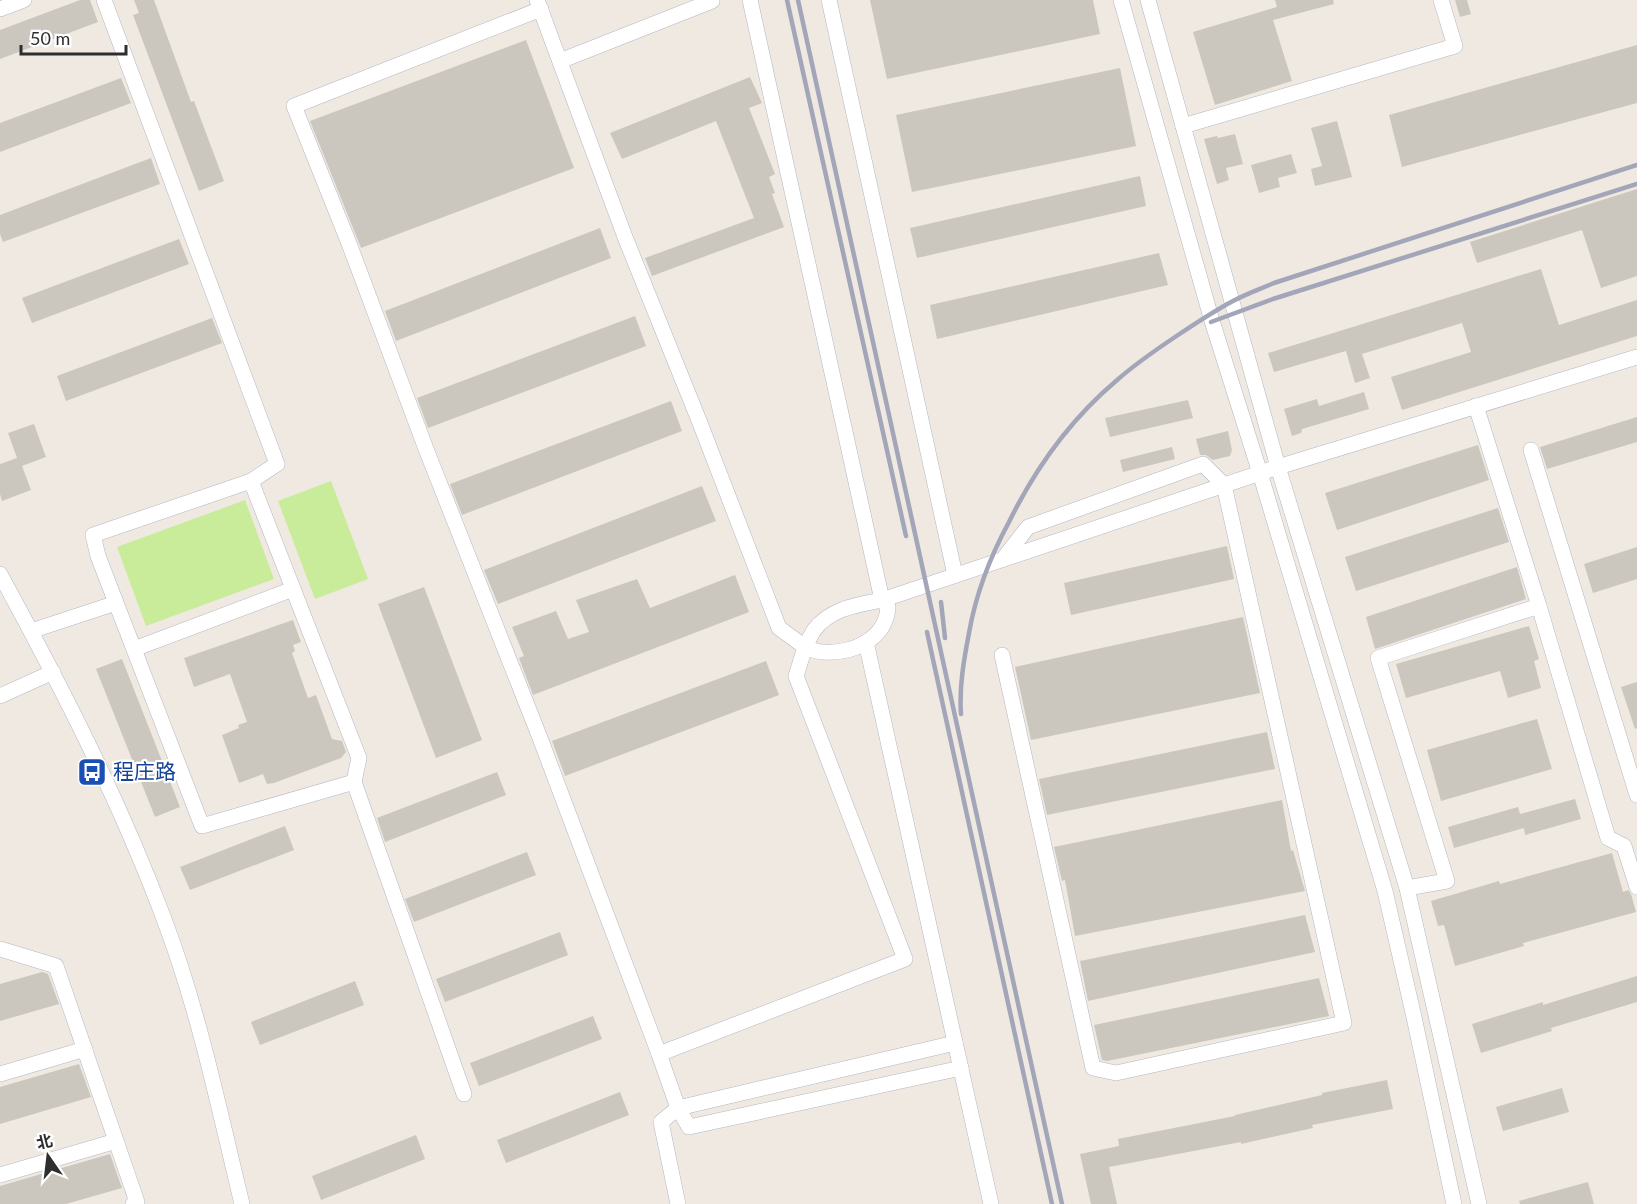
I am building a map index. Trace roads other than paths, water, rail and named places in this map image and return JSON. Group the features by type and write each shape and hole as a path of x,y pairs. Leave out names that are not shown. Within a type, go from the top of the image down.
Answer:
{"street":[{"path":"0,9 24,0"},
{"path":"104,0 277,464 251,481 93,535 98,556 202,826 354,782"},
{"path":"560,61 713,0"},
{"path":"750,0 882,600 888,607 887,619 875,637 851,650 821,652 805,647 779,628 625,237 539,5 294,106 544,748 678,1108 688,1127 961,1068"},
{"path":"829,0 956,575"},
{"path":"1121,0 1212,321 1385,891 1454,1204"},
{"path":"1148,0 1278,467 1407,888 1479,1204"},
{"path":"1183,126 1455,46 1441,0"},
{"path":"659,1054 905,959 796,676 805,647 815,629 831,615 847,607 882,600 1278,467 1637,357"},
{"path":"1476,406 1539,606 1608,838 1624,846 1637,887"},
{"path":"1531,450 1637,795"},
{"path":"1002,654 1093,1068 1116,1073 1344,1023 1224,485 1203,464 1028,527 1004,559"},
{"path":"251,481 359,758 354,782 464,1094"},
{"path":"0,574 100,765 165,920 202,1042 242,1204"},
{"path":"134,649 293,589"},
{"path":"31,631 116,603"},
{"path":"1407,888 1447,881 1378,657 1539,606"},
{"path":"866,642 991,1204"},
{"path":"0,696 53,672"},
{"path":"0,950 56,966 137,1202 133,1204"},
{"path":"678,1204 661,1122 678,1108 955,1043"},
{"path":"0,1074 85,1049"},
{"path":"0,1175 116,1142"}],"railway":[{"path":"787,0 906,536"},
{"path":"798,0 1062,1204"},
{"path":"961,714 962,673 972,618 984,576 1002,535 1030,483 1055,446 1084,412 1131,369 1170,340 1219,309 1274,283 1637,165"},
{"path":"1211,322 1273,299 1637,184"},
{"path":"941,602 945,638"},
{"path":"927,632 1052,1204"}],"place":[{"name":"程庄路","path":"92,772"}]}
